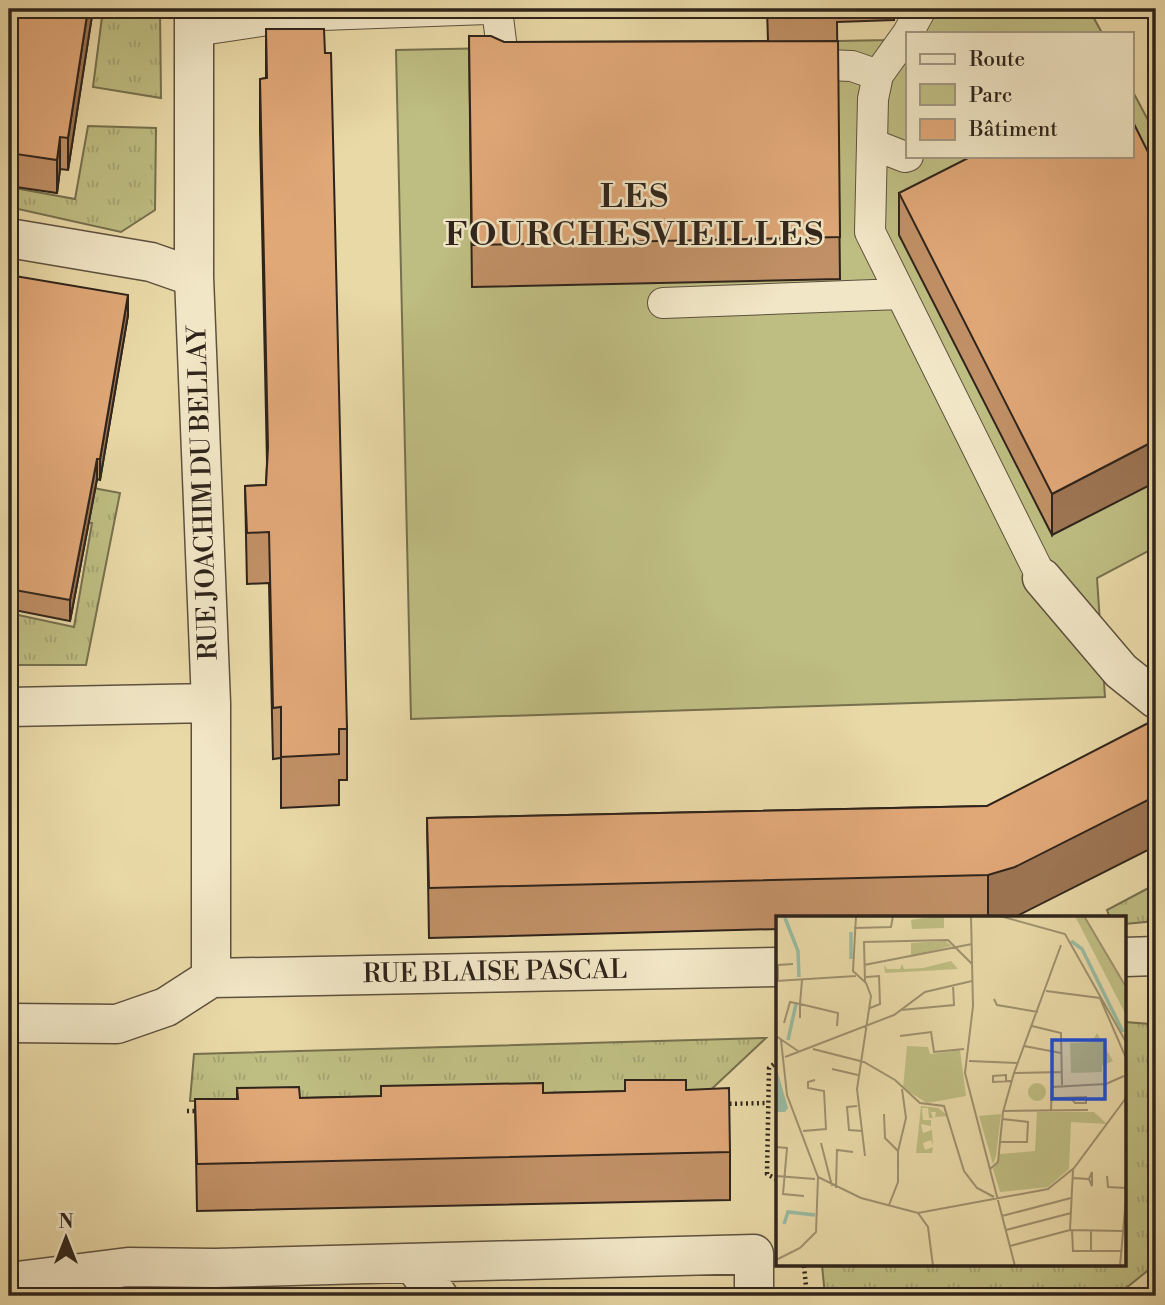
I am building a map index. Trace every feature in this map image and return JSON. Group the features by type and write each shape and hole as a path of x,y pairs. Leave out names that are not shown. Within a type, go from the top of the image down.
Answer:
{"street":[{"name":"RUE JOACHIM DU BELLAY","path":"195,20 194,277 211,703 211,978"},
{"path":"9,238 151,262 194,277"},
{"path":"1042,578 1121,671 1156,699"},
{"path":"9,707 211,703"},
{"path":"1126,957 1156,956"},
{"name":"RUE BLAISE PASCAL","path":"211,978 776,967"},
{"path":"9,1023 117,1024 166,1007 211,978"},
{"path":"9,1282 128,1267 754,1254 754,1296"},
{"path":"412,1263 438,1296"}],"lane":[{"path":"195,20 487,9"},
{"path":"497,9 505,66 545,65"},
{"path":"909,32 921,9"},
{"path":"906,36 878,75 872,144 870,232 1042,578"},
{"path":"775,64 852,66 878,75"},
{"path":"872,144 906,157"},
{"path":"663,303 901,294"}],"path":[{"path":"776,1062 769,1068 767,1174 776,1179"},
{"path":"714,1104 768,1103"},
{"path":"187,1111 214,1110"},
{"path":"804,1266 807,1296"}],"green space":[{"path":"103,9 160,9 161,98 93,87"},
{"path":"905,9 1089,9 1101,32 906,32 906,158 1134,158 1134,94 1156,135 1156,547 1097,578 1105,697 411,719 396,50 888,40"},
{"path":"88,126 156,128 155,210 121,232 9,207 9,187 75,199"},
{"path":"9,472 120,493 86,665 9,665 9,613 74,627 92,523 9,507"},
{"path":"1156,884 1156,921 1126,924 1126,916 1109,916 1107,910"},
{"path":"1126,1022 1150,1024 1148,1167 1156,1177 1156,1264 1116,1296 825,1296 822,1266 1126,1266"},
{"path":"766,1038 702,1098 190,1101 194,1054"}],"building":[{"path":"15,9 88,9 68,138 60,137 57,160 9,153 9,46"},
{"path":"768,9 837,9 837,14 768,13"},
{"path":"266,29 324,29 325,53 331,53 347,729 339,729 339,754 281,757 281,707 273,708 269,532 247,533 245,486 266,485 268,447 260,79 267,78"},
{"path":"469,36 491,36 504,42 838,41 840,237 472,245"},
{"path":"1134,124 1156,168 1156,440 1052,494 899,193 968,158 1134,158"},
{"path":"9,275 128,295 100,459 97,459 70,600 9,589"},
{"path":"1156,719 1156,796 1015,867 988,875 429,888 427,818 987,806"},
{"path":"1149,1002 1156,1002 1156,1069 1150,1069"},
{"path":"625,1080 686,1080 686,1090 729,1088 730,1152 197,1164 195,1099 238,1099 237,1088 299,1087 300,1098 381,1096 381,1086 543,1083 543,1093 625,1091"}],"district":[{"name":"LES FOURCHESVIEILLES","path":"635,216"}]}
